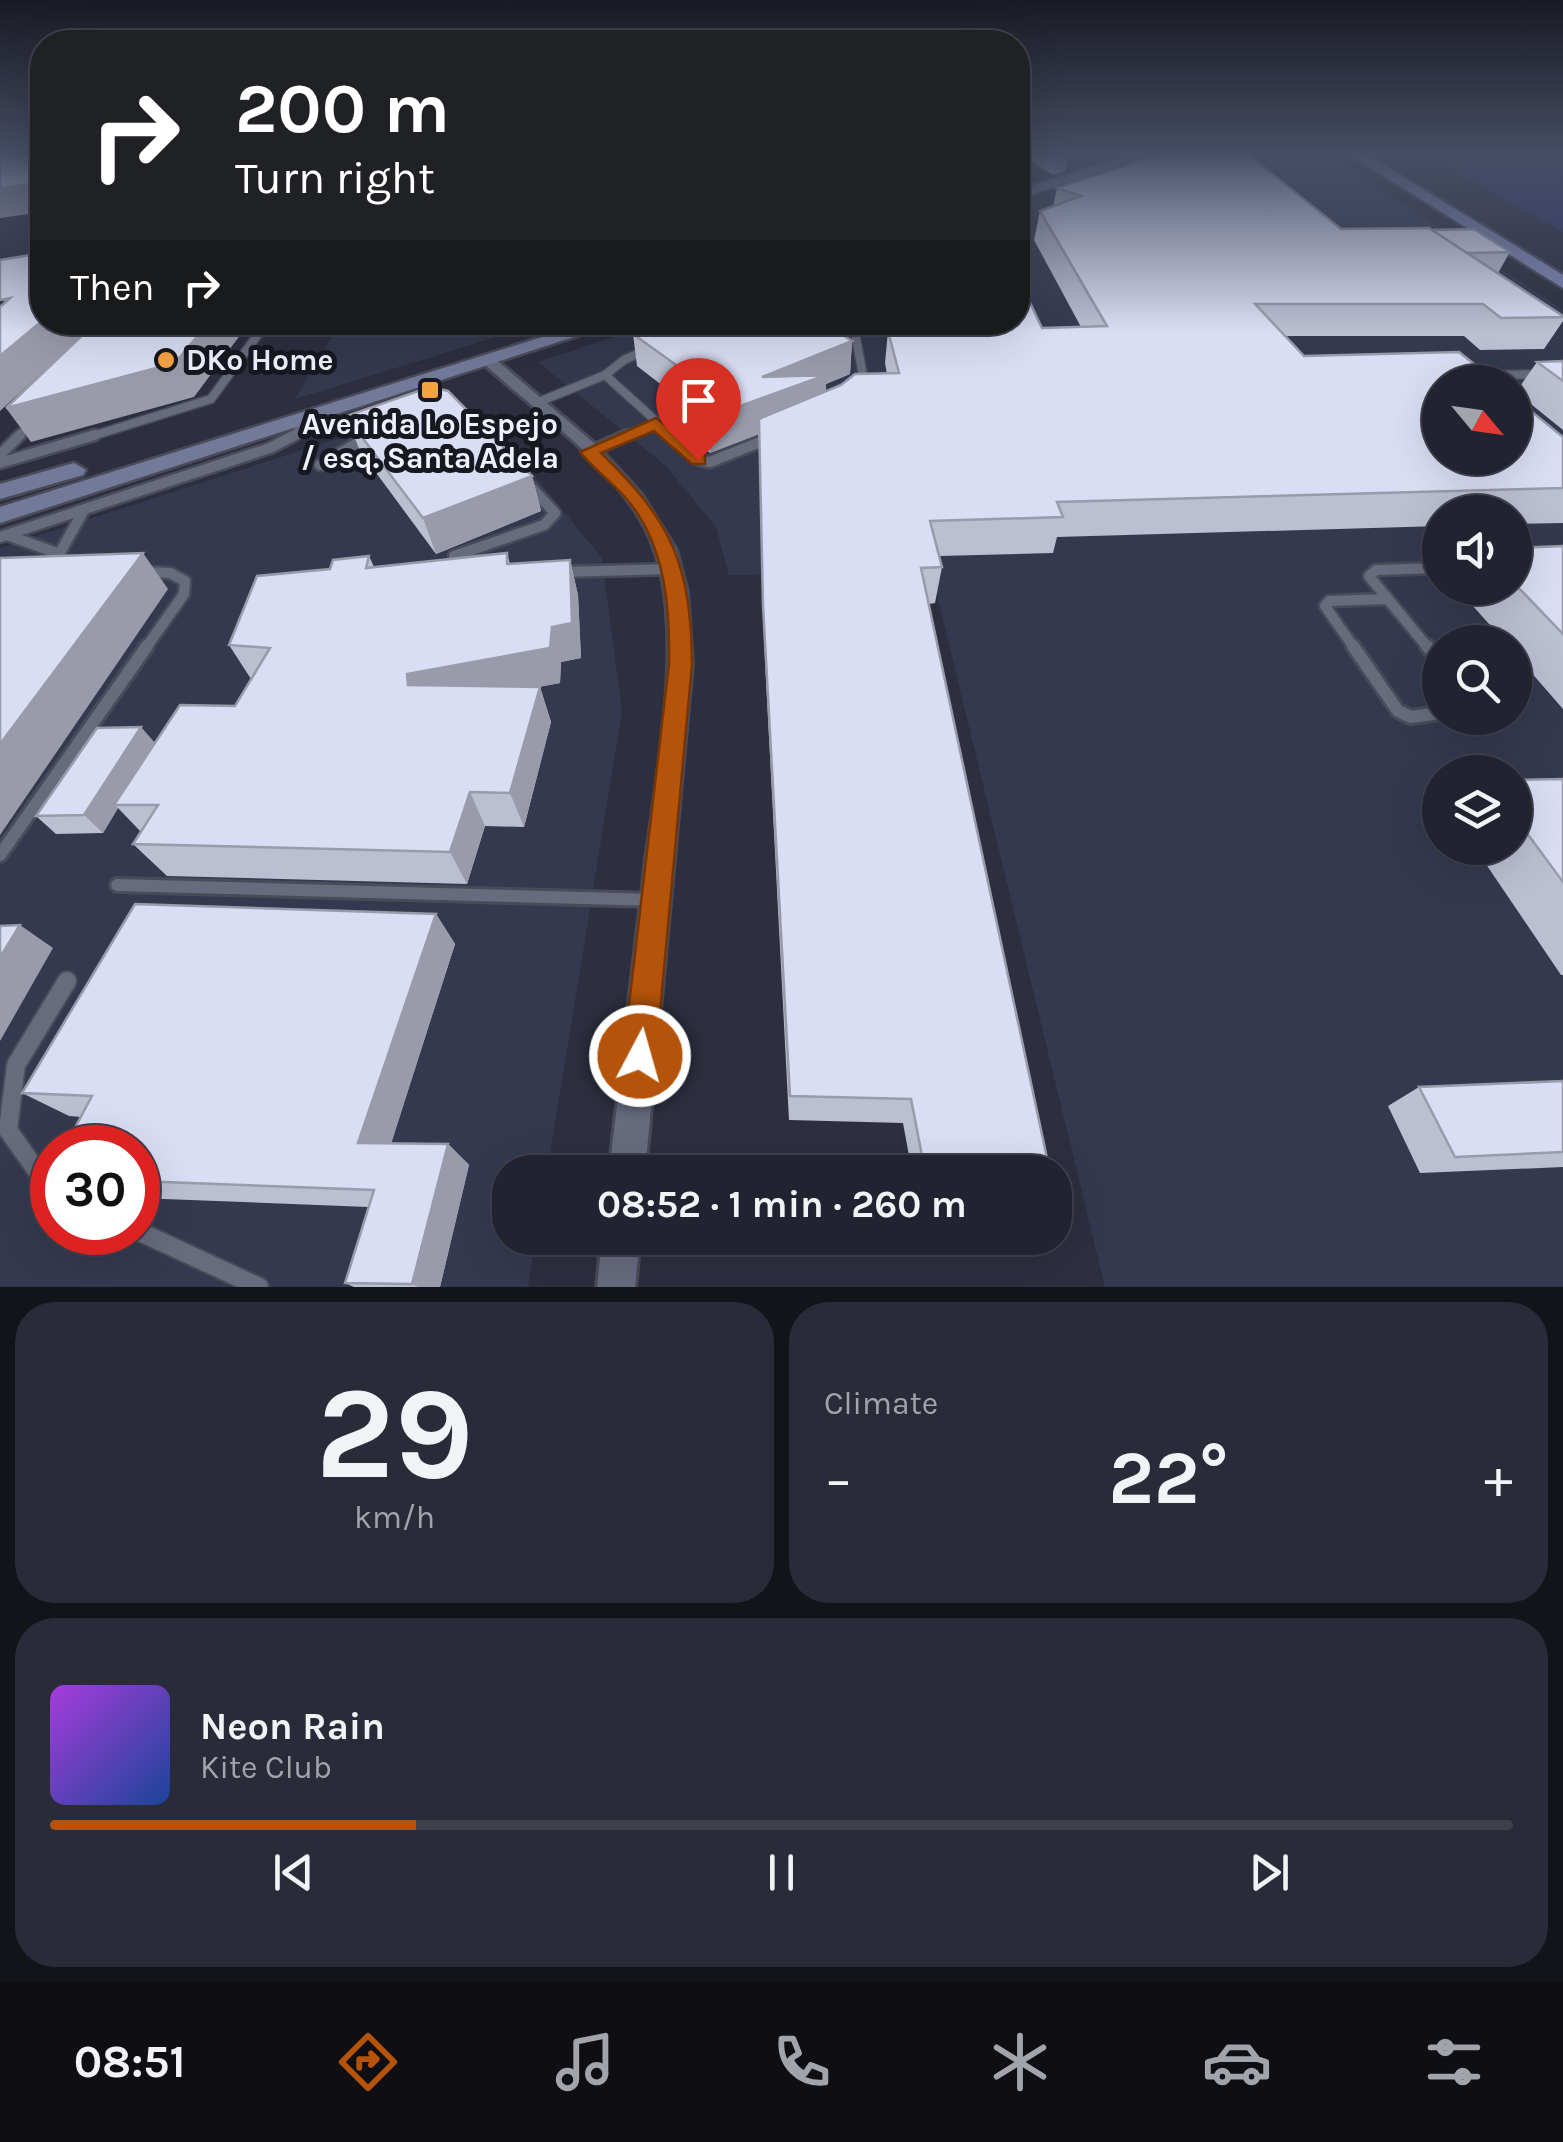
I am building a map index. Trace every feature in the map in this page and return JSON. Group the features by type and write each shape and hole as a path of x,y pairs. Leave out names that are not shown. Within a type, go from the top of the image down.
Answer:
{"main road":[{"path":"1450,213 1563,283"},
{"path":"8,512 311,417 386,398 570,335"}],"street":[{"path":"489,361 589,452 646,512 672,568 680,625 680,664 630,1155"},
{"path":"616,1287 619,1255"}],"lane":[{"path":"0,463 202,404 211,399 258,335"},
{"path":"856,335 866,388 861,394"},
{"path":"536,403 605,375 624,360 654,346"},
{"path":"1532,374 1563,374"},
{"path":"605,375 690,456 710,462 793,430"},
{"path":"0,455 39,415"},
{"path":"8,512 84,510 290,440 306,427 311,417"},
{"path":"589,452 656,424"},
{"path":"320,464 376,432"},
{"path":"454,556 544,525 554,517 555,513 518,475"},
{"path":"36,572 55,559 84,510"},
{"path":"8,512 40,550 73,566"},
{"path":"553,572 672,568"},
{"path":"1422,569 1371,572 1369,576 1422,640"},
{"path":"0,855 184,594 185,581 170,574 131,570"},
{"path":"1388,598 1329,602 1325,606 1398,712 1411,717 1422,715"},
{"path":"117,884 656,900"},
{"path":"30,1164 8,1130 16,1064 67,981"},
{"path":"160,1241 259,1287"}],"shaded area":[{"path":"1030,213 1417,213 1563,310 1563,1287 1105,1287 932,574 729,575 716,527 666,466 538,362 620,335 1030,335"},
{"path":"1529,213 1563,213 1563,232"},
{"path":"332,335 503,335 295,399"},
{"path":"408,416 489,421 602,558 622,712 550,1155 492,1155 492,1255 533,1255 528,1287 0,1287 0,548"}],"building":[{"path":"1041,213 1321,213 1341,229 1429,228 1563,317 1501,318 1483,304 1255,304 1304,356 1459,352 1475,365 1422,365 1422,475 1532,475 1532,412 1563,437 1563,488 1057,502 1063,517 930,521 942,567 921,568 1046,1155 922,1155 911,1099 790,1096 763,605 759,419 841,385 855,374 899,373 889,335 1030,335 1030,303 1042,328 1107,326"},
{"path":"1474,229 1510,252 1467,253 1432,230"},
{"path":"30,255 30,331 0,356 0,307 10,298 0,300 0,260"},
{"path":"82,335 198,335 175,363 6,408"},
{"path":"634,335 843,335 852,341 762,377 826,375 707,418 680,400 708,388"},
{"path":"1563,361 1563,381 1537,362"},
{"path":"430,387 448,391 532,476 423,518 346,416"},
{"path":"1563,546 1563,634 1532,602 1532,547"},
{"path":"143,553 0,744 0,558"},
{"path":"507,553 507,564 570,560 572,623 552,627 550,648 407,674 408,685 540,687 510,793 470,792 450,852 133,844 158,805 114,805 180,705 235,706 270,648 229,645 257,576 330,569 333,560 369,556 366,568"},
{"path":"141,727 84,815 36,816 97,728"},
{"path":"1563,779 1563,882 1532,840 1532,780"},
{"path":"135,904 436,914 358,1143 448,1144 412,1284 345,1283 374,1190 160,1182 160,1125 76,1125 92,1096 22,1093"},
{"path":"20,925 0,957 0,926"},
{"path":"1563,1081 1563,1152 1455,1157 1419,1087"}],"place":[{"name":"DKo Home","path":"166,360"},
{"name":"Avenida Lo Espejo / esq. Santa Adela","path":"430,390"}],"route":[{"path":"640,1056 680,664 680,625 672,568 657,531 634,495 589,452 656,424 698,460"}]}
